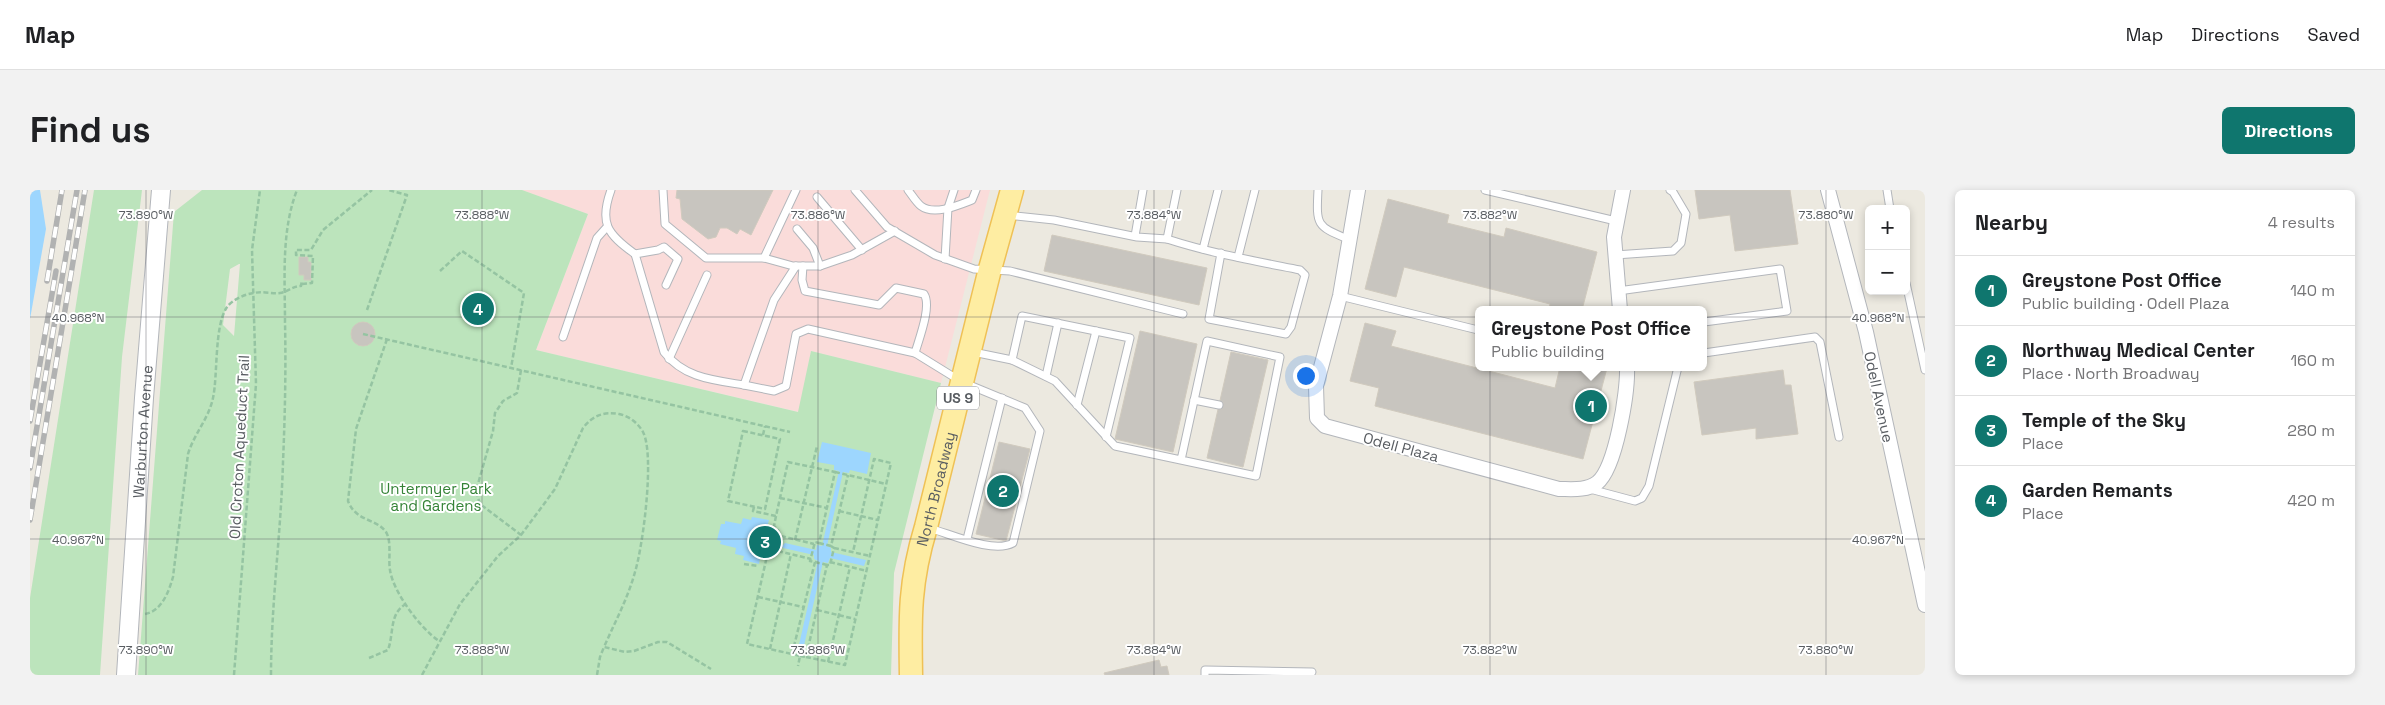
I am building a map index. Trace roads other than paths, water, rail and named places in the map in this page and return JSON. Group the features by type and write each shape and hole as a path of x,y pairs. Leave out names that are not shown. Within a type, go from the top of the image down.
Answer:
{"main road":[{"name":"North Broadway","path":"911,675 911,587 916,559 926,527 990,269 1012,190"}],"street":[{"name":"Warburton Avenue","path":"126,675 144,398 161,190"},
{"name":"Odell Plaza","path":"1358,190 1351,241 1340,296 1316,386 1317,418 1325,426 1559,489 1587,488"},
{"path":"1620,306 1614,237 1622,190"},
{"name":"Odell Avenue","path":"1828,190 1866,332 1904,518 1925,605"},
{"path":"1587,488 1597,483 1608,468 1625,399 1627,371"}],"lane":[{"path":"611,190 605,207 606,228 621,244 635,254 664,352 682,370 701,378 774,391 786,386 796,334 801,330 808,329 915,353 962,382 1025,408 1040,431 1018,529 1013,543 1005,548 989,547 926,527"},
{"path":"663,190 665,224 706,258 764,258 799,266 820,266 852,255 895,231"},
{"path":"764,258 796,190"},
{"path":"855,190 887,227 944,259 974,269 1010,271 1183,314"},
{"path":"908,190 922,206 948,208 972,200 976,190"},
{"path":"944,259 948,208 954,190"},
{"path":"1135,236 1143,190"},
{"path":"1167,239 1177,190"},
{"path":"1203,249 1218,190"},
{"path":"1238,257 1255,190"},
{"path":"1318,190 1316,217 1323,229 1351,241"},
{"path":"1485,190 1616,221"},
{"path":"1615,254 1673,251 1681,243 1686,214 1670,190"},
{"path":"1887,190 1889,205"},
{"path":"817,197 862,250"},
{"path":"1006,215 1054,220 1135,236 1167,239 1203,249 1300,270 1305,275 1291,327 1286,334 1208,319 1221,253"},
{"path":"563,337 597,238 606,228"},
{"path":"796,229 813,248 820,266"},
{"path":"635,254 658,250 664,247 678,259 666,285"},
{"path":"799,266 805,291 878,305 896,288 924,294 928,299 927,307 915,353"},
{"path":"744,385 774,300 799,266"},
{"path":"1618,291 1780,269 1787,311 1707,322"},
{"path":"669,359 707,275"},
{"path":"1909,295 1925,370"},
{"path":"1340,296 1475,329"},
{"path":"1012,360 1022,316 1130,338 1106,437"},
{"path":"1046,376 1058,324"},
{"path":"1077,405 1096,331"},
{"path":"1707,353 1814,337 1820,342 1839,436"},
{"path":"970,352 1012,360 1055,381 1115,446 1256,476 1280,357 1207,341 1181,460"},
{"path":"1587,488 1635,501 1642,498 1649,486 1677,371"},
{"path":"967,539 1002,398"},
{"path":"1194,400 1219,406"},
{"path":"1205,675 1205,670 1312,672"}],"water":[{"path":"30,190 40,190 46,229 30,319"},
{"path":"822,442 871,453 867,474 850,470 849,473 843,472 827,546 831,548 831,552 866,560 864,566 830,558 828,563 823,562 803,650 798,649 818,561 814,559 814,555 783,548 782,546 785,543 816,550 817,545 822,546 839,471 834,470 834,465 817,462"},
{"path":"752,517 769,520 766,531 759,533 754,539 755,548 761,553 759,564 743,560 744,556 735,554 736,548 720,544 721,541 717,540 721,524 725,524 725,521 741,524 743,518 751,520"}],"railway":[{"path":"47,281 62,190"},
{"path":"30,468 77,190"},
{"path":"30,520 85,190"},
{"path":"30,421 56,271"}],"place":[{"name":"Garden Remants","path":"478,309"},
{"name":"Greystone Post Office","path":"1591,406"},
{"name":"Northway Medical Center","path":"1003,491"},
{"name":"Temple of the Sky","path":"765,542"}],"park label":[{"name":"Untermyer Park and Gardens","path":"436,496"}]}
